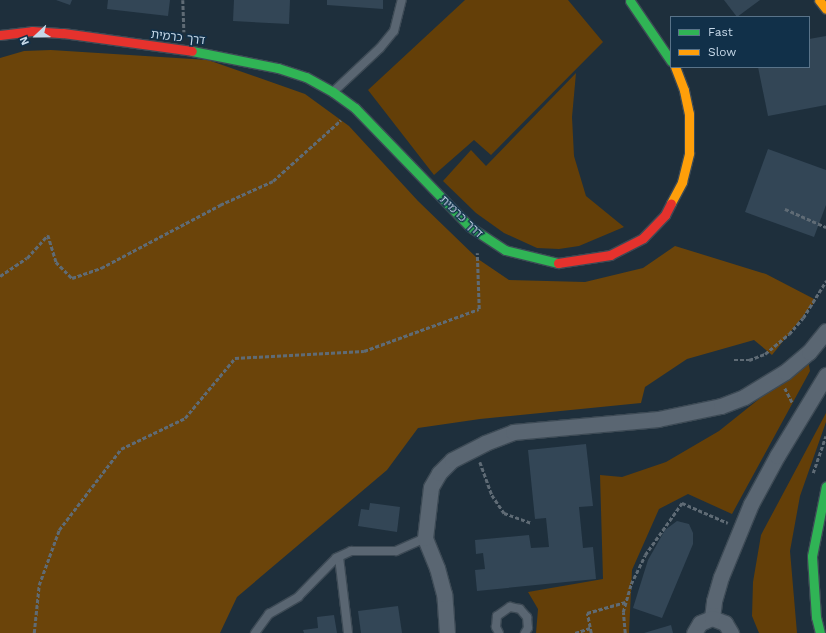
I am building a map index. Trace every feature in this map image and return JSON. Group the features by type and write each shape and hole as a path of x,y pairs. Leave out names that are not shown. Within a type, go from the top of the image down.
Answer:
{"street":[{"path":"630,0 665,33"},
{"path":"630,0 670,59"},
{"path":"819,0 826,9"},
{"name":"דרך כרמית","path":"0,35 40,32 104,42 214,54 278,68 306,77 334,92 355,108 452,211 487,240 505,250 538,260 554,262 589,260 610,255 642,238 665,215 682,182 689,153 689,114 684,90 675,68"},
{"name":"דרך כרמית","path":"34,41 104,42"},
{"name":"דרך כרמית","path":"390,144 417,187"},
{"path":"447,633 440,581 425,538 431,487 439,473 452,460 474,448 513,432 658,419 720,406 744,397 785,372 824,337"},
{"path":"712,618 714,601 721,577 763,481 801,420 826,375"},
{"path":"820,633 816,617 812,556 826,486"},
{"path":"694,633 700,623 712,618 725,623 731,633"}],"lane":[{"path":"334,92 380,48 394,31 402,0"},
{"path":"255,633 269,614 298,598 339,557 351,551 396,551 425,538"},
{"path":"339,557 348,633"},
{"path":"499,633 496,627 497,616 510,607 520,609 528,617 528,628 525,633"}],"path":[{"path":"183,0 184,51"},
{"path":"0,276 27,258 48,235 56,262 72,278 138,251 220,205 273,181 355,108"},
{"path":"785,209 826,227"},
{"path":"34,633 39,585 59,530 121,449 185,418 235,358 364,351 479,310 477,249"},
{"path":"734,360 749,360 765,354 789,334 803,318 826,281"},
{"path":"784,384 801,420"},
{"path":"474,448 492,495 504,513 531,523"},
{"path":"625,633 623,612 631,584 645,555 682,503 741,529"},
{"path":"591,633 587,613 626,602"},
{"path":"575,633 590,628"}],"shaded area":[{"path":"465,0 568,0 603,42 491,155 474,140 434,175 368,90"},
{"path":"51,50 208,60 305,94 349,126 418,201 478,259 509,280 585,282 643,268 675,246 766,274 816,300 772,355 754,340 687,359 645,387 641,403 480,419 418,428 387,470 237,597 220,633 0,633 0,58 24,51"},
{"path":"576,73 572,117 574,156 586,196 624,227 579,246 559,249 537,248 504,233 476,213 443,181 471,150 486,166"},
{"path":"808,360 810,371 732,514 688,494 659,509 632,570 629,633 536,633 538,609 528,592 603,579 600,475 622,477 666,462 719,431"},
{"path":"826,413 826,422 800,496 790,551 797,633 759,633 752,616 753,582 761,535"}],"building":[{"path":"56,0 72,0 70,5"},
{"path":"108,0 170,0 168,16 107,9"},
{"path":"234,0 290,0 289,24 233,21"},
{"path":"327,0 383,0 383,9 327,5"},
{"path":"724,0 760,0 738,16 736,16"},
{"path":"826,36 826,105 768,116 758,68 810,68 810,39"},
{"path":"768,149 826,170 826,205 814,237 745,212"},
{"path":"586,444 593,506 579,507 583,548 593,547 596,579 477,591 475,570 485,569 483,553 476,554 475,540 529,535 531,548 549,547 546,518 535,519 528,450"},
{"path":"370,503 400,507 397,532 358,526 361,509 369,510"},
{"path":"677,521 689,524 693,533 693,544 662,618 633,608 648,560 665,530"},
{"path":"398,606 402,633 361,633 358,611"},
{"path":"334,615 337,633 304,633 303,630 318,628 317,617"},
{"path":"671,625 673,633 644,633"}],"traffic: fast":[{"path":"630,1 670,60"},
{"path":"192,51 278,68 306,77 333,92 355,108 470,227 505,250 558,263"},
{"path":"820,633 816,617 812,556 826,486"}],"traffic: slow":[{"path":"819,0 826,9"},
{"path":"671,203 682,182 689,153 689,114 684,90 675,68"}],"traffic: jam":[{"path":"0,35 32,31 63,33 192,51"},
{"path":"558,263 610,255 643,238 665,215 671,203"}]}
